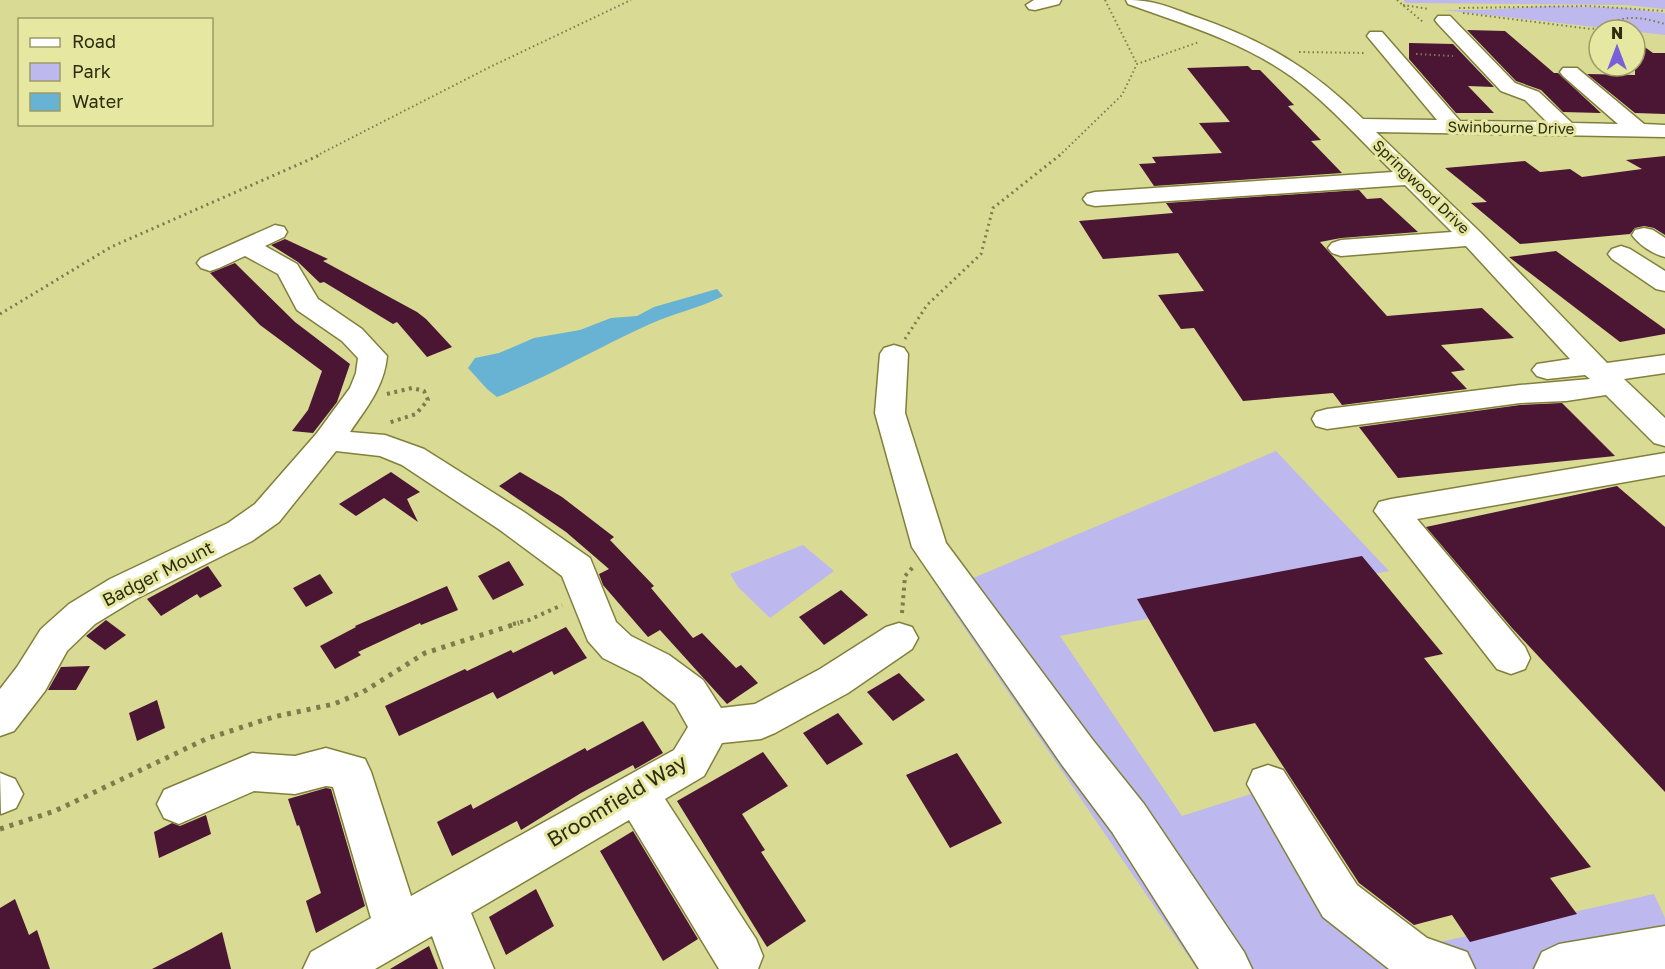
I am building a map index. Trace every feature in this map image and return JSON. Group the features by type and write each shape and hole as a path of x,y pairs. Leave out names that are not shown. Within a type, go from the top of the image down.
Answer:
{"street":[{"path":"1035,5 1053,0"},
{"name":"Springwood Drive","path":"1134,0 1225,33 1268,54 1299,73 1332,100 1357,125 1427,147 1472,237 1602,375 1665,436"},
{"path":"1445,11 1508,87 1532,96 1566,129"},
{"path":"1377,36 1427,147"},
{"path":"1570,72 1639,130"},
{"path":"1405,104 1427,147"},
{"name":"Swinbourne Drive","path":"1357,125 1427,147 1566,129 1665,131"},
{"path":"1095,199 1427,147"},
{"path":"210,263 275,232"},
{"path":"1644,235 1665,249"},
{"path":"1341,248 1472,237"},
{"name":"Badger Mount","path":"0,719 31,679 54,640 82,614 123,589 240,532 267,513 339,425 364,390 371,373 373,356 352,336 306,304 288,269 246,246"},
{"path":"1621,254 1665,283"},
{"path":"894,354 890,413 930,547 1011,656 1077,752 1128,818 1227,969"},
{"path":"1546,370 1602,375 1665,364"},
{"path":"1327,419 1520,394 1566,392 1602,375"},
{"path":"339,425 370,444 385,446 413,457 512,521 577,568 601,630 617,647 655,666 689,692 710,727 761,721 834,681 899,638"},
{"path":"1511,658 1391,511 1665,464"},
{"name":"Broomfield Way","path":"328,969 689,763 710,727"},
{"path":"179,804 252,772 295,775 326,767 350,772 398,928"},
{"path":"1268,784 1340,901 1414,958 1450,969"},
{"path":"636,792 739,956"},
{"path":"443,902 469,969"},
{"path":"1559,969 1665,950"}],"path":[{"path":"0,314 111,247 331,150 490,67 631,0"},
{"path":"1105,0 1137,64"},
{"path":"1397,0 1403,5 1591,29 1606,27 1626,18 1646,19 1665,24"},
{"path":"1445,11 1546,4 1624,6 1665,11"},
{"path":"894,354 927,305 981,254 993,208 1058,157 1122,95 1137,64 1225,33"},
{"path":"339,425 373,410 389,393 412,388 424,391 428,396 424,409 411,417 384,424 370,444"},
{"path":"899,638 905,576 930,547"},
{"path":"0,805 54,811 206,739 273,717 334,704 363,692 425,654 492,630 529,620 587,594"}],"green space":[{"path":"1404,0 1665,0 1665,9 1625,5 1405,3"},
{"path":"1551,6 1625,8 1665,13 1665,35 1647,33 1647,18 1587,18 1587,26 1443,10"},
{"path":"1276,451 1389,571 1060,636 1182,816 1279,785 1400,951 1654,894 1665,918 1665,969 1197,969 940,592"},
{"path":"803,545 834,571 770,618 738,587 730,574"}],"water":[{"path":"717,289 723,296 650,324 497,397 468,368 475,358 499,353 534,338 580,330 611,318 637,316 654,307"}],"building":[{"path":"1467,30 1505,31 1554,73 1558,73 1601,113 1563,112 1541,90 1516,81"},
{"path":"1409,43 1453,44 1494,87 1468,86 1494,113 1456,113 1409,59"},
{"path":"1647,49 1653,53 1665,53 1665,114 1635,113 1592,78 1647,78"},
{"path":"1248,66 1252,70 1260,70 1294,105 1288,106 1321,140 1311,141 1342,173 1154,186 1139,164 1156,163 1152,157 1222,153 1199,123 1230,122 1187,68"},
{"path":"1665,156 1665,235 1654,228 1644,226 1635,228 1630,234 1520,244 1471,203 1487,202 1445,168 1525,161 1540,172 1570,169 1582,177 1642,169 1626,160"},
{"path":"1359,190 1367,199 1381,198 1418,232 1341,238 1320,242 1387,316 1482,308 1514,338 1441,345 1465,370 1451,372 1467,389 1342,405 1333,393 1243,401 1194,328 1181,329 1158,295 1204,291 1178,253 1103,259 1079,221 1173,213 1166,203"},
{"path":"285,239 328,259 323,261 417,312 452,347 427,357 397,322 393,324 324,282 320,283 298,262 271,245"},
{"path":"1556,251 1665,329 1665,334 1620,342 1509,257"},
{"path":"235,263 295,322 350,364 337,402 313,433 292,431 308,410 322,371 260,325 210,273"},
{"path":"1562,403 1615,456 1398,478 1359,427 1520,405"},
{"path":"391,472 420,492 407,499 418,522 384,498 356,516 339,504"},
{"path":"520,472 562,497 614,537 610,540 654,586 651,588 693,638 702,633 736,668 741,665 758,683 727,704 660,630 648,637 603,585 599,574 609,569 566,532 499,486"},
{"path":"1617,486 1665,527 1665,792 1512,628 1426,527"},
{"path":"1362,556 1443,654 1424,658 1591,867 1550,878 1577,914 1470,942 1452,915 1414,925 1359,883 1255,723 1214,732 1137,599"},
{"path":"509,561 524,585 493,600 478,576"},
{"path":"208,566 222,586 200,598 197,594 161,616 147,599"},
{"path":"320,574 333,593 306,607 293,588"},
{"path":"447,586 458,610 421,625 420,623 358,652 361,655 335,669 320,646 355,626"},
{"path":"841,590 868,615 824,645 799,617"},
{"path":"106,620 126,635 105,650 86,636"},
{"path":"566,627 587,658 554,675 552,671 497,699 493,692 399,736 385,706 465,669 467,671 511,650 513,653"},
{"path":"90,666 76,690 48,690 61,667"},
{"path":"899,673 925,700 893,721 867,692"},
{"path":"157,700 165,728 137,741 129,713"},
{"path":"838,713 863,744 827,765 803,733"},
{"path":"643,721 663,753 635,769 633,765 581,793 521,830 517,821 452,856 437,822 471,804 473,809 585,748 587,751"},
{"path":"763,752 788,786 742,814 765,850 761,852 806,921 767,947 677,801"},
{"path":"957,753 1002,823 950,848 906,775"},
{"path":"326,788 331,789 365,906 316,933 306,901 321,893 288,799"},
{"path":"206,815 211,834 159,858 154,832 172,823 180,826"},
{"path":"633,831 698,939 663,961 600,851"},
{"path":"536,889 554,926 506,955 489,917"},
{"path":"15,899 29,935 37,930 50,969 0,969 0,908"},
{"path":"222,932 231,969 152,969 191,949"},
{"path":"429,946 438,969 390,969"}]}
